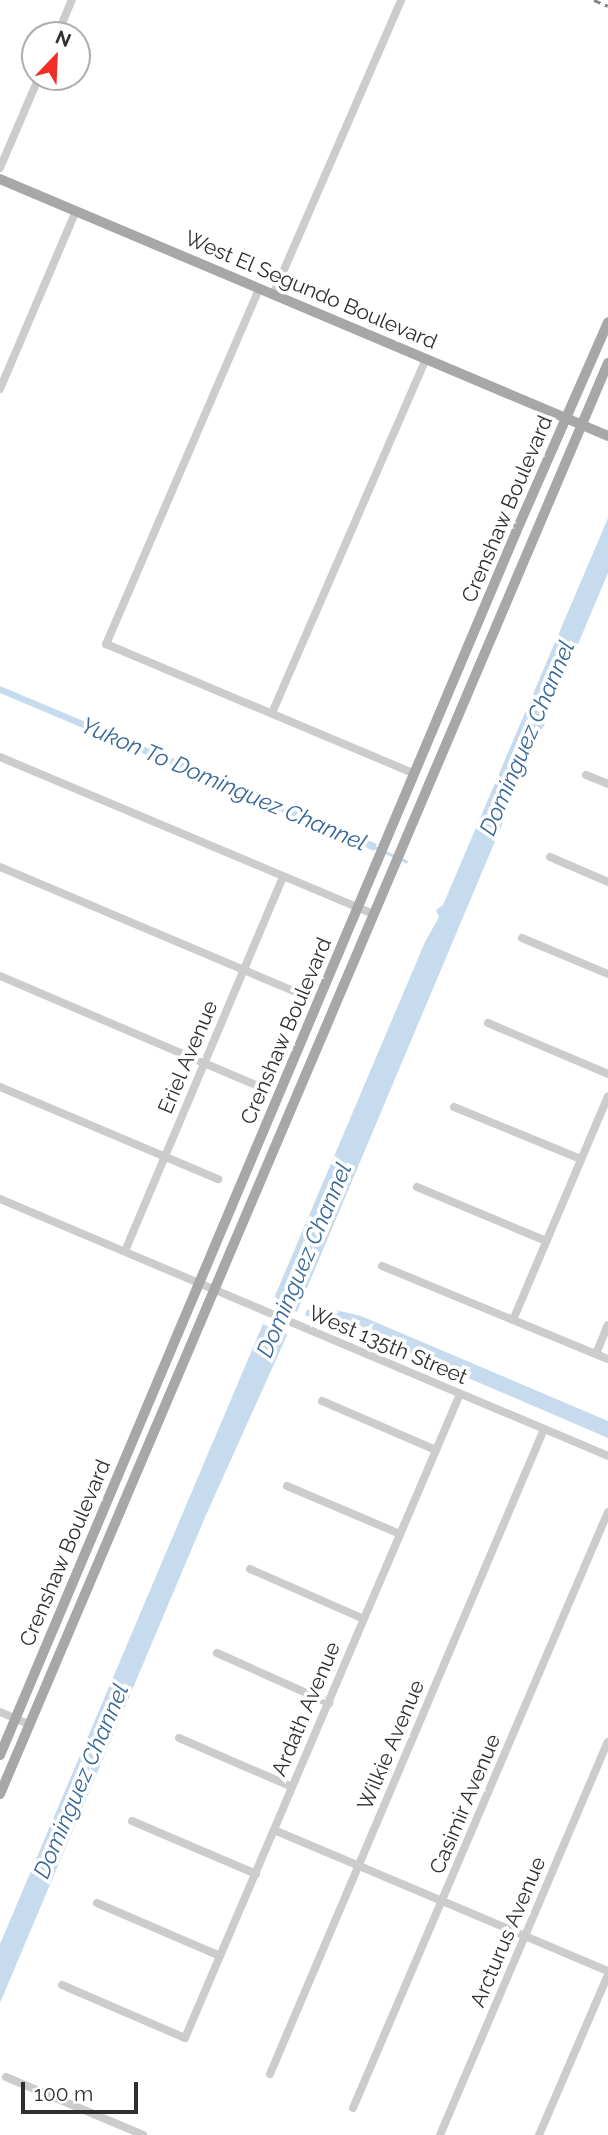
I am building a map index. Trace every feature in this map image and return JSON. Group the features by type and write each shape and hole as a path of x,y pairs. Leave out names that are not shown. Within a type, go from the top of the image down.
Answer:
{"main road":[{"name":"West El Segundo Boulevard","path":"0,179 608,436"},
{"name":"Crenshaw Boulevard","path":"0,1755 608,322"},
{"name":"Crenshaw Boulevard","path":"0,1794 608,363"},
{"path":"415,774 429,780"},
{"path":"152,1394 167,1400"},
{"path":"84,1558 98,1564"}],"street":[{"path":"63,21 72,0"},
{"path":"273,295 401,0"},
{"path":"0,168 33,91"},
{"path":"0,389 76,211"},
{"path":"259,289 106,644 415,774"},
{"path":"272,713 426,359"},
{"path":"0,757 373,914"},
{"path":"586,775 608,784"},
{"path":"550,858 608,882"},
{"path":"0,867 294,991"},
{"name":"Eriel Avenue","path":"125,1251 283,877"},
{"path":"522,938 608,974"},
{"path":"0,976 256,1085"},
{"path":"488,1023 608,1074"},
{"path":"0,1087 218,1179"},
{"path":"513,1320 608,1096"},
{"path":"454,1107 581,1159"},
{"path":"417,1187 547,1241"},
{"name":"West 135th Street","path":"0,1199 608,1456"},
{"path":"382,1266 608,1359"},
{"path":"596,1354 608,1325"},
{"name":"Ardath Avenue","path":"62,1985 185,2038 460,1394"},
{"path":"323,1401 436,1450"},
{"name":"Wilkie Avenue","path":"270,2074 544,1429"},
{"path":"287,1486 400,1534"},
{"name":"Casimir Avenue","path":"353,2108 608,1512"},
{"path":"250,1569 364,1619"},
{"path":"217,1653 328,1703"},
{"path":"0,1712 30,1725"},
{"path":"179,1738 292,1787"},
{"name":"Arcturus Avenue","path":"440,2135 608,1742"},
{"path":"132,1821 256,1874"},
{"path":"274,1830 608,1973 539,2135"},
{"path":"97,1903 220,1956"},
{"path":"6,2077 143,2135"}],"water":[{"name":"Dominguez Channel","path":"608,518 608,573 296,1314 319,1306 361,1316 608,1421 608,1438 338,1322 318,1318 288,1333 206,1515 0,2003 0,1944 425,942 439,917 436,910 443,905"},
{"path":"0,686 377,844 374,851 0,693"}],"pier":[{"path":"272,1302 299,1313 307,1309 305,1315 316,1320 290,1336 263,1324"}],"waterway":[{"name":"Yukon To Dominguez Channel","path":"374,847 406,861"}],"railway":[{"path":"594,0 608,6"}]}
